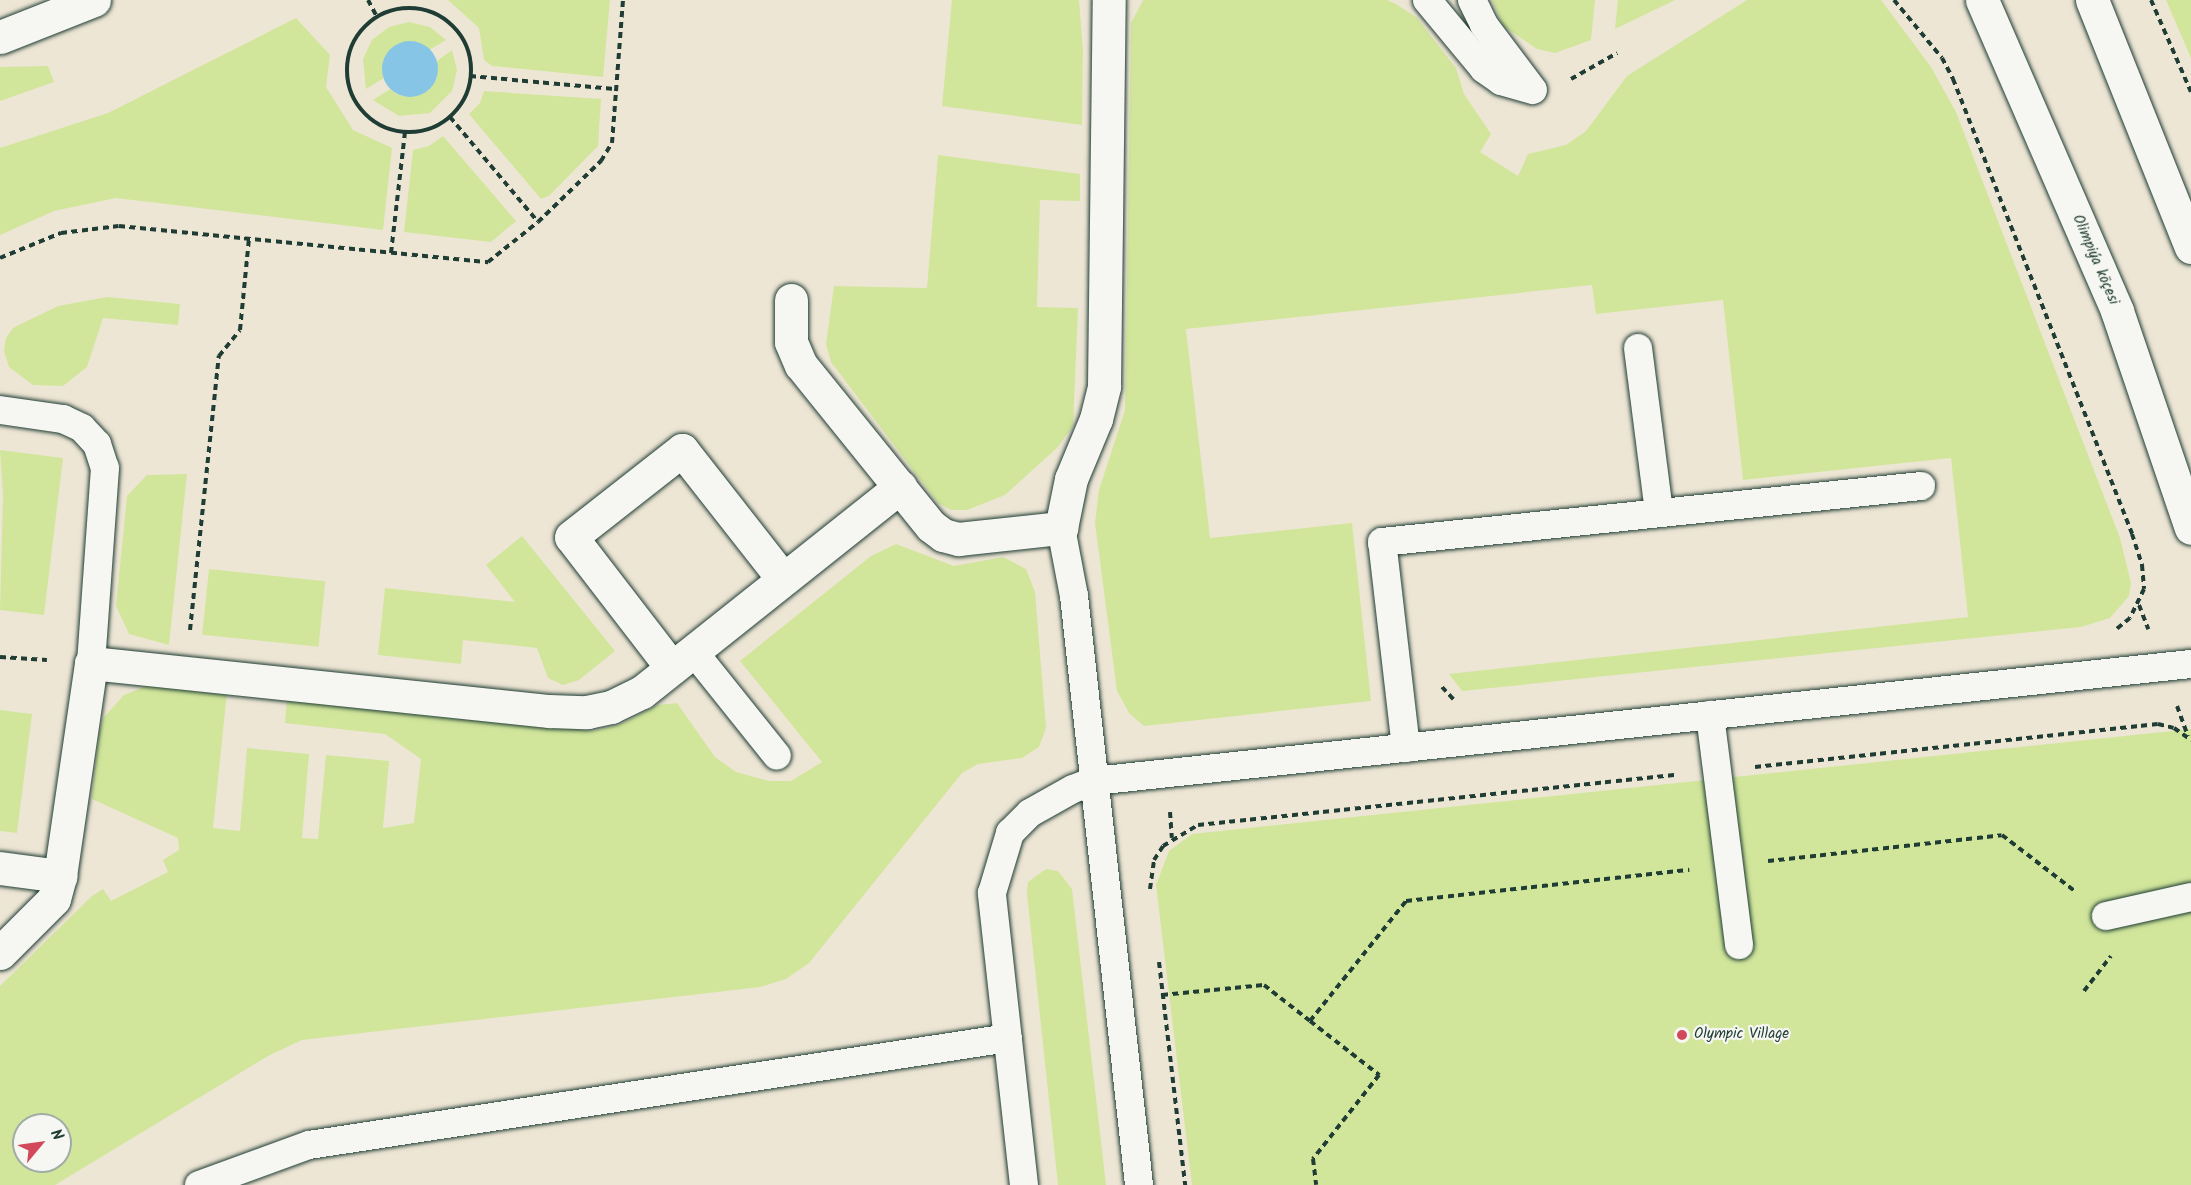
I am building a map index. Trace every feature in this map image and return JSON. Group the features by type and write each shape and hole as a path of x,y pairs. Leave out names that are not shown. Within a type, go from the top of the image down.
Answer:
{"street":[{"path":"0,37 94,0"},
{"path":"791,300 790,342 801,365 931,526 943,536 958,539 1061,528 1071,478 1096,418 1104,386 1109,0"},
{"name":"Olimpiýa köçesi","path":"1982,0 2116,311 2191,528"},
{"path":"2092,0 2191,247"},
{"path":"682,659 571,537 682,450 783,579"},
{"path":"0,953 54,899 60,876 91,663 549,711 587,712 611,707 642,692 900,487"},
{"path":"0,868 60,876"}],"lane":[{"path":"1427,0 1484,69 1501,81 1533,90"},
{"path":"1472,0 1484,25 1533,90"},
{"path":"1638,348 1659,513"},
{"path":"0,410 63,419 82,428 96,444 105,468 91,663"},
{"path":"1406,747 1382,542 1921,486"},
{"path":"1061,528 1074,596 1139,1185"},
{"path":"682,659 777,756"},
{"path":"1024,1185 992,893 1010,833 1030,813 1094,781 2191,664"},
{"path":"1710,715 1739,945"},
{"path":"2106,916 2191,897"},
{"path":"199,1185 309,1145 1008,1038"}],"path":[{"path":"368,0 377,17"},
{"path":"0,258 61,233 119,226 488,262 538,222 601,161 612,143 623,0"},
{"path":"2151,0 2191,92"},
{"path":"413,8 443,19 464,43 470,76 466,95 450,117 426,130 405,132 384,127 366,115 350,87 347,65 352,45 364,27 377,17 413,8"},
{"path":"1533,90 1579,77 1617,53"},
{"path":"470,76 617,89"},
{"path":"450,117 538,222"},
{"path":"391,253 405,132"},
{"path":"185,674 219,356 240,330 249,239"},
{"path":"1151,899 1154,860 1162,846 1184,831"},
{"path":"1310,1021 1406,901 2002,835 2106,916 2116,950 2084,991"},
{"path":"1157,952 1185,1185"},
{"path":"1162,995 1264,985 1379,1075 1312,1160 1316,1185"}],"green space":[{"path":"448,0 610,0 603,77 492,66 484,60 479,28"},
{"path":"952,0 1079,0 1083,51 1082,125 942,106"},
{"path":"1143,0 1387,0 1396,4 1416,17 1456,68 1464,94 1491,134 1480,152 1518,176 1528,154 1566,145 1586,131 1627,76 1747,0 1881,0 1931,67 1956,112 2120,538 2131,583 2129,596 2110,618 2081,627 1462,691 1449,674 1968,617 1951,458 1743,480 1723,300 1596,314 1592,285 1186,329 1210,538 1352,523 1371,701 1144,726 1129,713 1117,691 1095,523 1099,490 1125,410 1131,23"},
{"path":"1492,0 1595,0 1591,40 1555,53 1537,49 1503,26"},
{"path":"1618,0 1675,0 1615,29"},
{"path":"2166,0 2191,0 2191,58"},
{"path":"296,18 330,55 326,87 353,130 392,148 383,230 116,198 54,211 0,235 0,148 108,113"},
{"path":"409,22 430,27 446,40 429,50 422,44 399,44 392,48 387,54 384,78 366,89 363,59 372,40 389,27"},
{"path":"452,50 457,70 452,91 430,113 399,116 373,100 390,89 398,95 428,91 437,78 437,61"},
{"path":"48,66 54,82 0,101 0,67"},
{"path":"484,91 601,99 598,146 549,196 541,199 469,114 480,103"},
{"path":"443,136 516,221 491,242 404,232 413,150 429,146"},
{"path":"938,155 1080,174 1080,201 1040,200 1037,307 1078,308 1073,426 1057,448 1005,495 967,510 951,510 938,503 831,362 826,344 834,286 927,288"},
{"path":"107,297 180,304 178,325 103,318 87,367 63,386 33,385 9,367 4,351 6,338 13,328 58,306"},
{"path":"0,450 63,458 44,615 0,610 3,496"},
{"path":"187,474 169,645 129,634 116,606 127,496 147,475"},
{"path":"522,536 615,651 579,680 563,685 548,678 537,648 463,640 461,664 378,655 385,588 515,602 486,565"},
{"path":"896,544 954,566 1003,557 1026,569 1035,592 1046,728 1039,747 1022,758 978,764 962,773 809,963 786,979 760,987 302,1040 268,1056 55,1185 0,1185 0,986 92,896 103,889 111,901 168,872 163,860 179,850 178,838 92,799 99,732 104,717 124,695 144,687 174,686 227,692 213,828 240,831 247,748 309,754 302,838 318,839 326,755 389,761 383,828 414,823 421,759 385,734 285,723 287,699 593,731 621,724 658,705 677,703 715,757 736,772 769,781 791,781 822,762 740,661 871,556"},
{"path":"209,569 325,581 318,647 202,635"},
{"path":"0,710 32,714 17,833 0,831"},
{"name":"Olympic Village","path":"2191,729 2191,1185 1192,1185 1156,885 1169,851 1192,834"},
{"path":"1046,869 1058,871 1072,889 1106,1185 1058,1185 1027,894 1028,882"}],"water":[{"path":"410,41 421,43 430,49 436,58 438,69 436,80 430,89 421,95 410,97 399,95 390,89 384,80 382,69 384,58 390,49 399,43"}],"place":[{"name":"Olympic Village","path":"1682,1035"}]}
